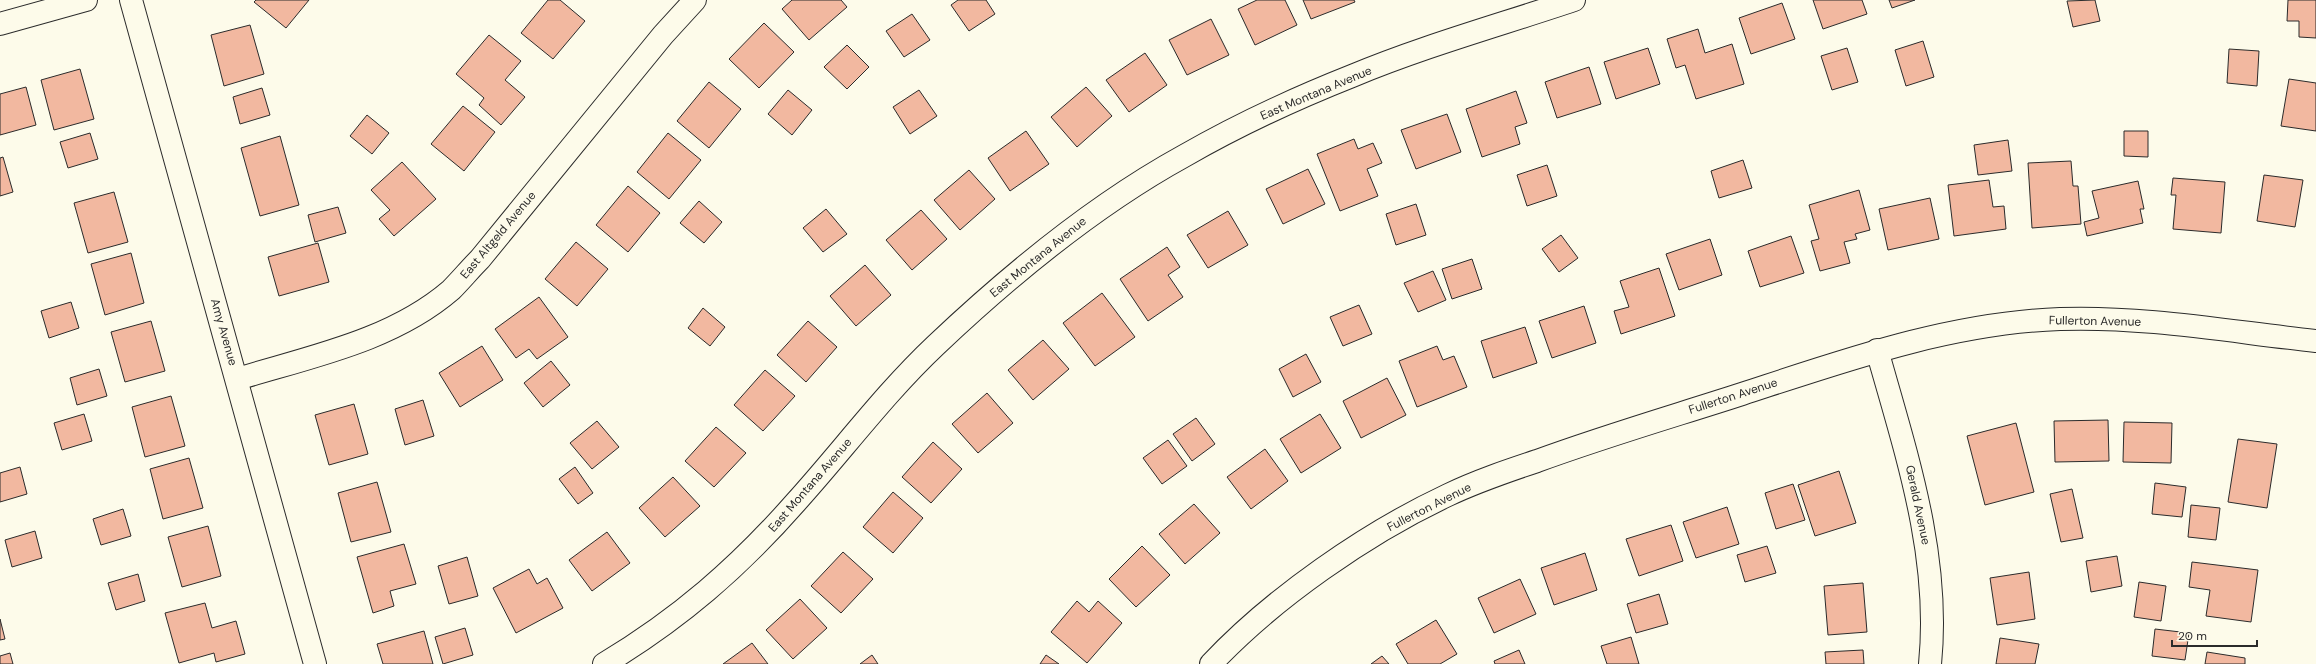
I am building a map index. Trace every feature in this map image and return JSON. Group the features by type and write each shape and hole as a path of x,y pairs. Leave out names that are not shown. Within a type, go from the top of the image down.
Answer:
{"street":[{"path":"0,24 86,0"},
{"name":"Amy Avenue","path":"131,0 315,664"},
{"name":"East Altgeld Avenue","path":"237,379 360,341 402,322 451,289 480,259 658,41 695,0"},
{"name":"East Montana Avenue","path":"604,664 655,632 697,600 743,559 796,503 889,393 933,347 975,308 1088,217 1182,156 1292,101 1354,75 1403,57 1574,0"},
{"name":"Fullerton Avenue","path":"1211,664 1261,617 1298,588 1382,531 1449,494 1573,448 1877,350 1966,329 2059,319 2121,319 2316,341"},
{"name":"Gerald Avenue","path":"1877,350 1915,486 1923,522 1933,617 1930,664"}],"building":[{"path":"256,0 309,0 286,28 254,2"},
{"path":"548,0 560,0 585,21 553,59 521,33"},
{"path":"792,0 841,0 847,7 809,40 782,9"},
{"path":"958,0 986,0 995,14 969,31 951,5"},
{"path":"1257,0 1285,0 1297,25 1255,45 1238,9"},
{"path":"1303,0 1354,0 1355,2 1311,19"},
{"path":"1813,0 1862,0 1867,14 1823,29"},
{"path":"1889,0 1915,0 1892,8"},
{"path":"2095,0 2100,21 2073,27 2067,1"},
{"path":"2288,0 2316,0 2316,38 2299,37 2299,21 2287,21"},
{"path":"1782,3 1795,39 1751,54 1739,18"},
{"path":"912,14 930,40 904,57 886,31"},
{"path":"1211,19 1229,55 1187,75 1169,40"},
{"path":"764,23 794,52 759,88 729,59"},
{"path":"250,25 264,74 224,86 211,35"},
{"path":"1698,29 1705,53 1732,44 1744,84 1696,99 1685,65 1676,68 1667,39"},
{"path":"489,35 521,61 505,80 525,97 501,125 479,105 484,98 456,74"},
{"path":"1923,41 1934,77 1906,86 1895,50"},
{"path":"847,45 869,67 847,89 824,67"},
{"path":"1648,48 1660,84 1616,99 1604,62"},
{"path":"1847,48 1858,82 1832,90 1821,56"},
{"path":"2229,49 2259,51 2257,86 2227,83"},
{"path":"1145,53 1167,85 1129,112 1106,80"},
{"path":"1589,67 1601,104 1557,118 1545,82"},
{"path":"80,69 94,119 54,130 41,80"},
{"path":"2289,79 2316,83 2316,131 2281,126"},
{"path":"709,82 741,109 709,148 677,121"},
{"path":"26,87 36,125 0,135 0,94"},
{"path":"1086,87 1112,116 1077,147 1051,117"},
{"path":"262,88 270,115 240,124 233,97"},
{"path":"788,90 812,110 792,135 768,114"},
{"path":"919,90 937,116 910,134 893,107"},
{"path":"1516,91 1527,123 1515,127 1520,144 1482,157 1466,109"},
{"path":"463,106 495,132 464,171 431,144"},
{"path":"1447,114 1461,152 1416,169 1401,130"},
{"path":"367,115 389,133 372,154 350,136"},
{"path":"1026,131 1049,164 1010,191 988,158"},
{"path":"2124,131 2148,131 2148,157 2124,156"},
{"path":"90,133 98,159 68,168 60,142"},
{"path":"668,133 701,160 669,199 637,172"},
{"path":"280,136 299,205 260,216 241,148"},
{"path":"1354,139 1358,149 1373,143 1382,163 1367,169 1378,196 1340,211 1317,154"},
{"path":"2008,140 2012,171 1978,175 1974,145"},
{"path":"3,157 13,192 0,196 0,158"},
{"path":"1743,160 1752,188 1719,198 1711,171"},
{"path":"2071,161 2073,186 2078,186 2081,224 2032,228 2028,163"},
{"path":"402,162 436,199 394,236 379,219 390,210 371,190"},
{"path":"1547,165 1557,196 1527,206 1517,175"},
{"path":"1308,169 1325,204 1283,224 1266,189"},
{"path":"969,170 995,199 960,230 934,200"},
{"path":"2264,175 2303,180 2295,227 2257,221"},
{"path":"2173,178 2225,182 2221,233 2173,229 2176,195 2171,195"},
{"path":"1989,180 1993,207 2004,206 2006,229 1954,236 1948,185"},
{"path":"2138,181 2144,209 2140,209 2143,223 2087,236 2084,222 2099,218 2092,191"},
{"path":"628,186 660,213 628,252 596,225"},
{"path":"1859,190 1870,230 1855,234 1857,239 1844,242 1850,263 1820,271 1811,241 1819,239 1809,205"},
{"path":"114,192 128,242 88,253 74,203"},
{"path":"1930,198 1939,239 1888,250 1879,209"},
{"path":"699,201 722,222 704,243 680,223"},
{"path":"1416,204 1426,235 1396,245 1386,214"},
{"path":"338,207 346,233 315,242 308,215"},
{"path":"826,209 847,234 823,252 803,228"},
{"path":"921,210 947,239 912,270 886,240"},
{"path":"1228,211 1248,245 1208,268 1187,235"},
{"path":"1561,235 1578,258 1559,272 1542,249"},
{"path":"1791,236 1804,273 1760,287 1748,251"},
{"path":"1710,239 1722,275 1679,290 1666,254"},
{"path":"576,242 608,269 577,306 545,279"},
{"path":"318,243 329,282 279,296 268,257"},
{"path":"1167,247 1180,267 1168,275 1183,297 1148,321 1120,279"},
{"path":"131,253 144,303 105,315 91,264"},
{"path":"1472,259 1482,289 1452,299 1442,269"},
{"path":"865,265 891,295 856,326 830,296"},
{"path":"1659,268 1675,316 1621,334 1614,311 1629,307 1620,281"},
{"path":"1433,271 1446,300 1418,312 1404,283"},
{"path":"1102,293 1135,337 1095,366 1063,323"},
{"path":"539,297 568,337 537,359 529,349 516,358 495,329"},
{"path":"71,302 79,328 49,338 41,311"},
{"path":"1359,305 1372,334 1343,346 1330,317"},
{"path":"1584,306 1596,343 1552,358 1539,321"},
{"path":"703,308 725,327 710,346 688,328"},
{"path":"151,321 165,371 125,382 111,332"},
{"path":"808,321 837,347 806,382 777,355"},
{"path":"1525,327 1537,363 1493,378 1481,341"},
{"path":"1043,340 1069,369 1033,400 1008,370"},
{"path":"482,346 503,380 460,407 439,373"},
{"path":"1437,346 1443,360 1454,356 1467,387 1417,407 1399,361"},
{"path":"1306,354 1321,382 1293,397 1279,369"},
{"path":"551,361 570,385 543,407 524,383"},
{"path":"99,369 107,396 77,405 70,378"},
{"path":"765,370 795,396 763,431 734,405"},
{"path":"1387,378 1406,415 1361,438 1343,401"},
{"path":"987,393 1013,423 978,453 952,424"},
{"path":"171,396 185,446 145,457 132,407"},
{"path":"423,400 434,436 405,445 395,409"},
{"path":"354,404 368,454 329,465 315,415"},
{"path":"84,414 92,441 62,450 54,423"},
{"path":"1320,414 1341,448 1301,473 1280,439"},
{"path":"1196,418 1215,444 1192,461 1173,434"},
{"path":"2108,420 2109,461 2055,462 2054,421"},
{"path":"597,421 619,447 592,469 570,443"},
{"path":"2124,422 2172,423 2171,463 2123,462"},
{"path":"2016,423 2034,492 1985,505 1967,436"},
{"path":"716,427 746,453 714,487 685,461"},
{"path":"2238,439 2277,444 2267,508 2228,502"},
{"path":"1168,440 1187,466 1162,484 1143,458"},
{"path":"933,442 962,469 931,503 902,477"},
{"path":"1265,449 1288,481 1251,509 1227,477"},
{"path":"189,458 203,508 163,519 150,469"},
{"path":"20,467 27,494 0,502 0,473"},
{"path":"575,467 593,493 578,504 559,479"},
{"path":"1839,471 1856,523 1815,536 1798,485"},
{"path":"673,477 700,506 665,537 639,508"},
{"path":"377,482 391,532 351,542 338,493"},
{"path":"2155,483 2186,487 2182,517 2152,514"},
{"path":"1793,484 1805,520 1776,529 1765,493"},
{"path":"2072,489 2083,538 2061,542 2050,494"},
{"path":"893,492 923,518 893,553 863,527"},
{"path":"1194,504 1220,533 1185,564 1159,534"},
{"path":"2191,505 2220,508 2216,540 2188,537"},
{"path":"1727,507 1739,544 1696,558 1683,522"},
{"path":"123,509 131,536 101,545 93,519"},
{"path":"1671,525 1683,561 1639,576 1626,539"},
{"path":"208,526 221,576 182,587 168,537"},
{"path":"35,531 42,558 12,567 5,540"},
{"path":"607,532 630,563 592,591 569,560"},
{"path":"404,544 416,584 390,591 394,606 373,613 357,557"},
{"path":"1142,546 1170,575 1136,607 1109,579"},
{"path":"1767,546 1776,573 1745,582 1737,555"},
{"path":"843,552 873,579 841,613 811,586"},
{"path":"1585,553 1597,590 1554,605 1541,568"},
{"path":"2117,556 2122,586 2091,592 2086,561"},
{"path":"467,557 478,596 449,604 438,566"},
{"path":"2192,562 2258,570 2251,622 2206,616 2210,590 2189,587"},
{"path":"529,569 537,584 547,578 563,608 516,633 493,588"},
{"path":"2029,572 2035,619 1997,625 1990,578"},
{"path":"138,574 145,601 116,610 108,583"},
{"path":"1520,579 1536,614 1494,633 1478,598"},
{"path":"2139,582 2166,586 2161,621 2134,617"},
{"path":"1863,583 1867,632 1828,635 1824,586"},
{"path":"1659,594 1668,624 1636,633 1627,604"},
{"path":"800,599 827,628 793,659 766,630"},
{"path":"1077,601 1089,612 1098,601 1122,623 1087,663 1051,632"},
{"path":"205,603 212,628 236,621 245,654 216,662 214,653 179,663 165,613"},
{"path":"0,619 5,639 0,640"},
{"path":"1436,620 1457,654 1440,664 1408,664 1396,644"},
{"path":"465,628 473,655 443,664 435,637"},
{"path":"2155,629 2189,633 2185,660 2152,656"},
{"path":"424,631 433,664 383,664 377,644"},
{"path":"1631,637 1639,664 1607,664 1601,646"},
{"path":"2000,638 2039,644 2035,664 1996,664"},
{"path":"752,643 768,664 723,664"},
{"path":"1519,650 1525,664 1495,664 1494,661"},
{"path":"1863,650 1864,664 1826,664 1825,652"},
{"path":"2207,652 2245,658 2245,664 2205,664"},
{"path":"10,653 13,664 0,664 0,656"},
{"path":"872,655 878,664 860,664"},
{"path":"1046,655 1059,664 1040,664"},
{"path":"1382,656 1389,664 1371,664"}]}
